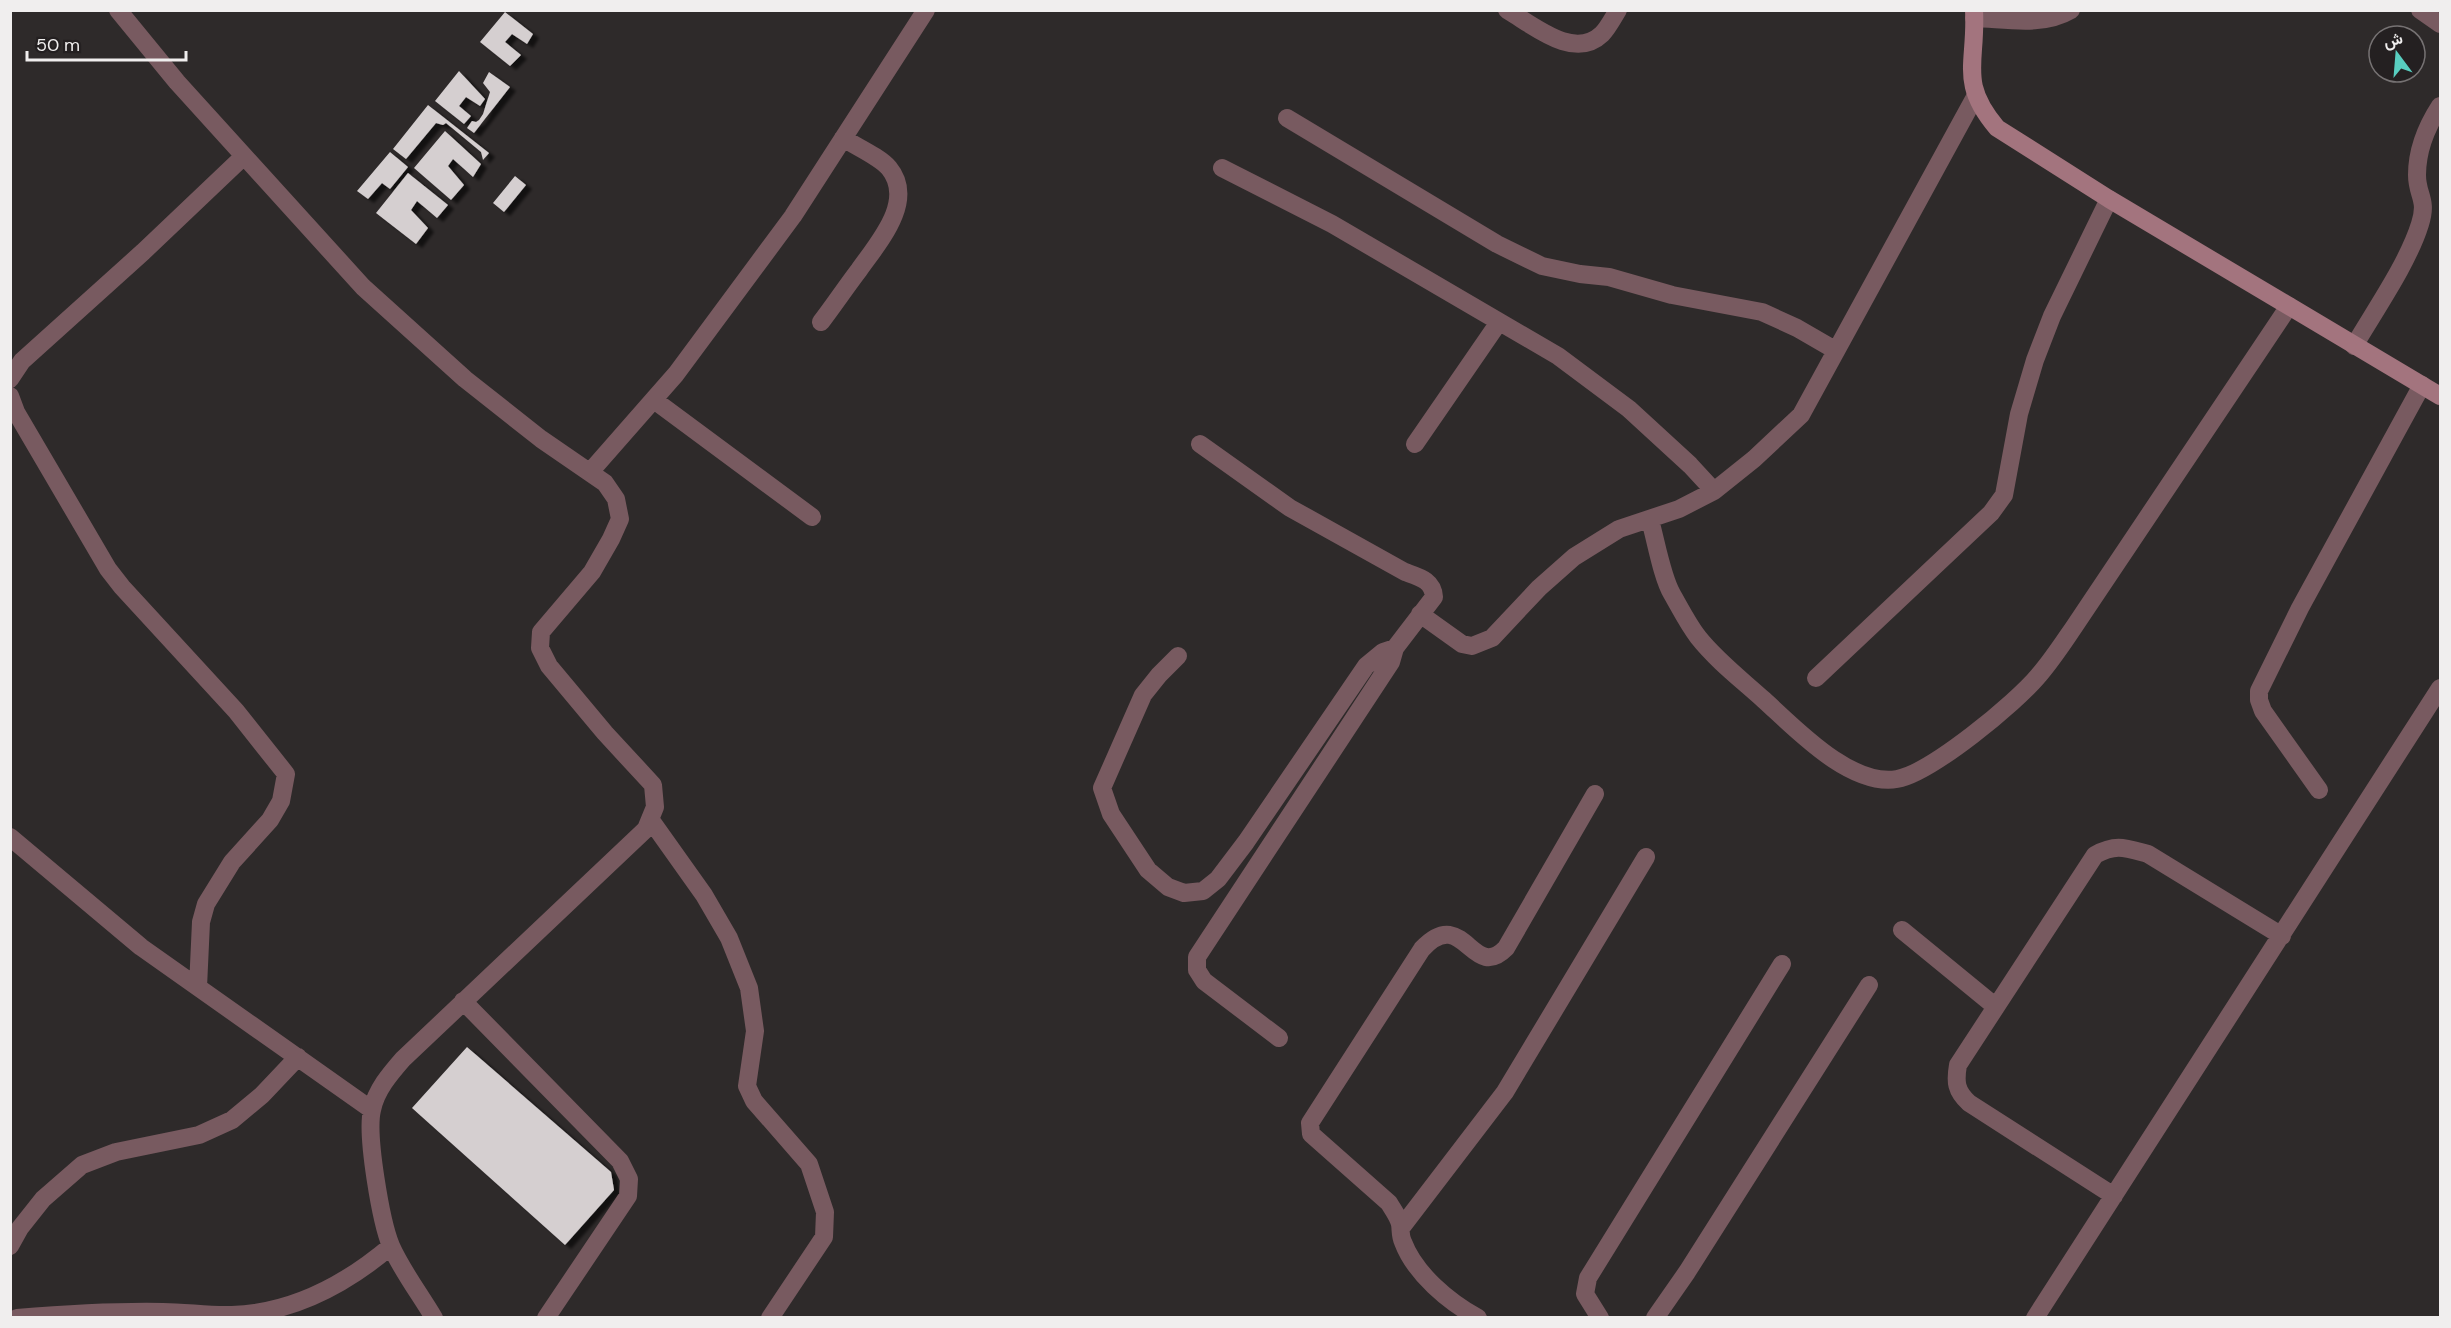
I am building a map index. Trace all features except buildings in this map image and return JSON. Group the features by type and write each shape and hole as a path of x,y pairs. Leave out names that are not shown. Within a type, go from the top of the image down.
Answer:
{"street":[{"path":"118,10 177,82 363,286 465,379 541,439 605,483 616,499 620,519 611,539 592,572 541,632 540,648 549,666 652,785 655,807 646,829 403,1059 384,1082 372,1110 371,1136 379,1200 391,1246 434,1317"},
{"path":"590,472 676,374 793,216 926,10"},
{"path":"1507,10 1568,44 1584,44 1601,34 1618,10"},
{"path":"2071,10 2056,19 2041,21 1974,14 1972,82 1976,97 1985,114 1997,128 2109,199 2440,396"},
{"path":"2420,10 2440,24"},
{"path":"1420,614 1462,644 1472,646 1492,638 1539,588 1574,557 1619,529 1679,509 1714,491 1754,459 1801,414 1976,97"},
{"path":"2354,346 2407,254 2420,226 2424,206 2417,176 2421,149 2430,121 2440,106"},
{"path":"1287,118 1497,244 1542,266 1609,277 1672,295 1762,312 1797,328 1835,350"},
{"path":"821,322 888,229 899,191 896,179 888,166 843,138"},
{"path":"10,380 22,361 143,252 244,156"},
{"path":"1222,168 1332,225 1558,356 1629,409 1714,491"},
{"path":"1816,678 1991,513 2004,495 2019,414 2035,360 2052,316 2109,199"},
{"path":"1650,520 1670,592 1698,637 1728,668 1817,748 1854,771 1874,777 1895,779 1911,774 1946,754 2015,700 2039,676 2289,306"},
{"path":"1415,444 1499,321"},
{"path":"2319,790 2263,711 2259,691 2305,599 2422,385"},
{"path":"10,396 16,412 108,570 236,711 286,774 281,801 270,820 232,862 206,904 201,922 198,987"},
{"path":"654,400 812,517"},
{"path":"1200,444 1290,508 1431,584 1434,597 1395,648 1391,662 1197,957 1197,970 1204,981 1279,1038"},
{"path":"1178,656 1143,695 1102,788 1111,814 1148,870 1168,886 1184,893 1203,891 1218,879 1366,666 1383,652 1395,648"},
{"path":"2035,1317 2440,688"},
{"path":"1478,1317 1446,1296 1417,1267 1401,1240 1401,1228 1389,1203 1311,1134 1310,1123 1416,958 1432,938 1442,934 1454,936 1483,957 1489,958 1498,956 1506,948 1595,794"},
{"path":"650,819 704,895 729,938 748,988 755,1031 747,1086 754,1101 809,1164 825,1212 824,1237 770,1317"},
{"path":"10,837 141,947 372,1110"},
{"path":"2114,1196 1969,1103 1959,1094 1955,1081 1958,1065 2095,855 2109,847 2125,847 2148,854 2282,936"},
{"path":"1401,1228 1505,1092 1646,857"},
{"path":"1902,930 1996,1007"},
{"path":"1600,1317 1586,1294 1588,1278 1782,964"},
{"path":"1655,1317 1687,1272 1869,985"},
{"path":"463,1002 620,1161 629,1179 628,1196 546,1317"},
{"path":"10,1246 20,1228 43,1199 82,1165 116,1152 199,1135 232,1120 262,1095 298,1057"},
{"path":"17,1317 103,1312 166,1312 230,1316 260,1313 303,1302 365,1268 391,1246"}]}
